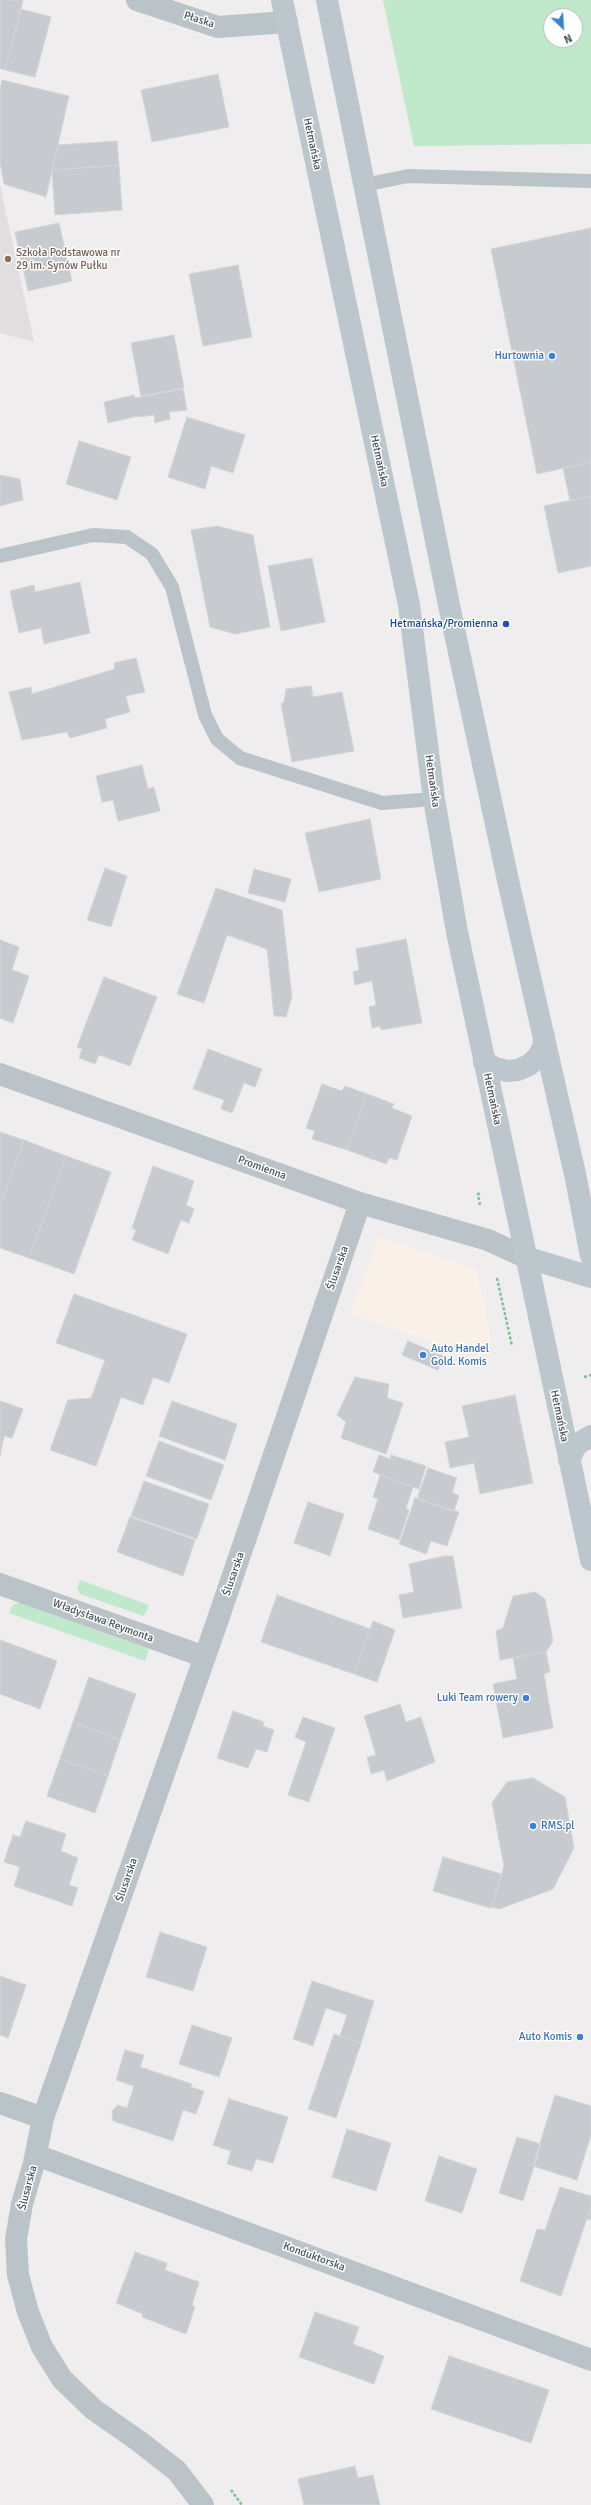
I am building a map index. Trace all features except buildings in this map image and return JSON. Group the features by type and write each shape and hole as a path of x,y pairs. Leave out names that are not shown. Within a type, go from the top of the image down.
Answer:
{"main road":[{"name":"Hetmańska","path":"282,0 409,605 434,799 457,932 525,1257 591,1560"},
{"path":"327,0 453,622 591,1256"},
{"path":"484,1062 507,1071 518,1070 529,1066 537,1058 543,1048 544,1036"},
{"path":"525,1257 591,1277"},
{"path":"569,1460 576,1445 591,1436"}],"street":[{"name":"Płaska","path":"137,0 218,27 287,22"},
{"name":"Promienna","path":"0,1074 360,1203 488,1240 525,1257"},
{"name":"Ślusarska","path":"203,2505 177,2471 140,2442 93,2409 62,2379 42,2347 28,2312 18,2275 16,2239 22,2204 36,2155 43,2118 205,1657 360,1203"},
{"name":"Władysława Reymonta","path":"0,1584 205,1657"},
{"path":"0,2103 43,2118"},
{"name":"Konduktorska","path":"36,2155 591,2360"}],"lane":[{"path":"364,185 408,176 591,181"},
{"path":"0,556 93,535 127,537 152,554 172,587 205,714 217,739 240,758 382,803 434,799"}],"path":[{"path":"478,1194 513,1350"}],"shaded area":[{"name":"Szkoła Podstawowa nr 29 im. Synów Pułku","path":"0,185 34,342 0,333"},
{"path":"379,1237 476,1268 492,1342 463,1353 350,1314"}],"green space":[{"path":"383,0 591,0 591,144 414,146"},
{"path":"80,1580 149,1605 144,1616 80,1594 77,1588"},
{"path":"19,1602 149,1649 145,1661 9,1613 12,1606"}],"place":[{"name":"Szkoła Podstawowa nr 29 im. Synów Pułku","path":"8,259"},
{"name":"Hurtownia","path":"552,356"},
{"name":"Hetmańska/Promienna","path":"506,624"},
{"name":"Auto Handel Gold. Komis","path":"423,1355"},
{"name":"Luki Team rowery","path":"526,1698"},
{"name":"RMS.pl","path":"533,1826"},
{"name":"Auto Komis","path":"580,2037"}]}
